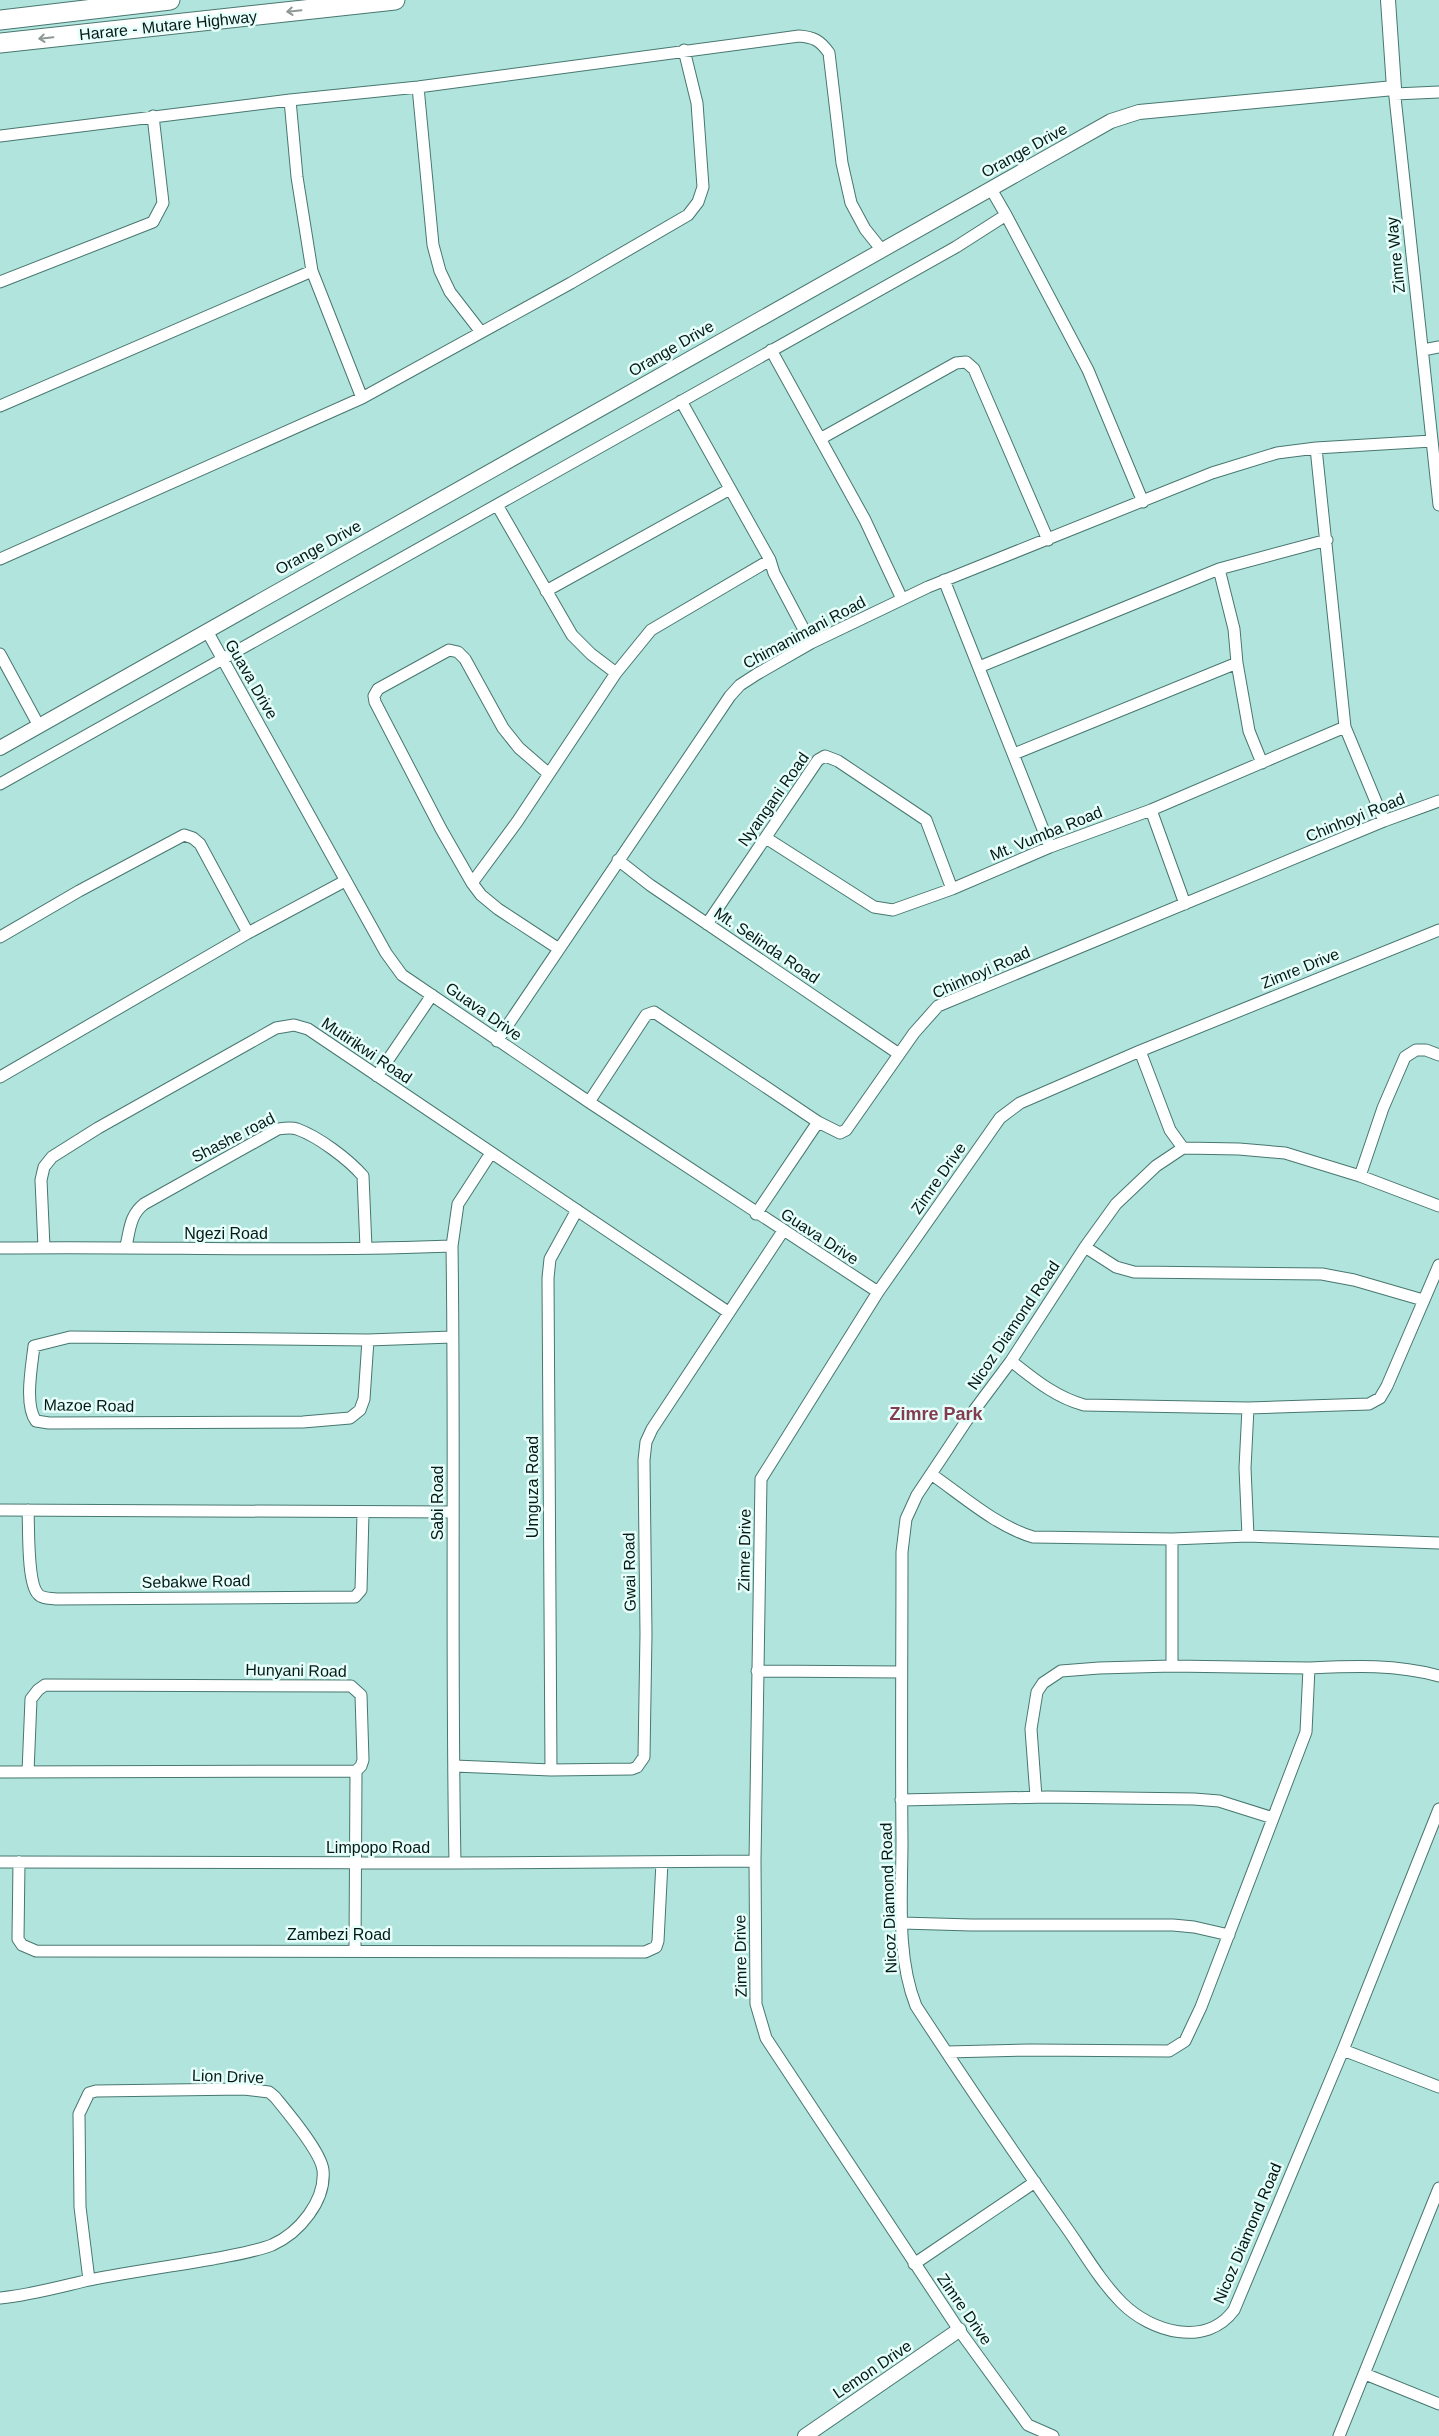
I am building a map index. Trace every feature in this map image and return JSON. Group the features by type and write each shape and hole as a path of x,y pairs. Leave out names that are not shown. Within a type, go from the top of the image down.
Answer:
{"highway":[{"name":"Harare - Mutare Highway","path":"0,20 170,0"},
{"name":"Harare - Mutare Highway","path":"0,44 395,0"}],"street":[{"name":"Zimre Way","path":"1388,0 1394,91 1439,505"},
{"path":"0,136 153,116 418,87 684,50 799,36 812,37 823,44 829,53 842,163 851,203 865,229 881,249"},
{"path":"0,559 362,398 688,215 698,202 703,187 697,103 684,50"},
{"path":"418,87 433,245 440,271 450,292 481,332"},
{"path":"1394,91 1439,92"},
{"name":"Orange Drive","path":"0,748 881,249 1111,121 1139,112 1394,91"},
{"path":"290,100 297,177 312,272 362,398"},
{"path":"0,282 153,222 163,203 153,116"},
{"path":"991,189 1088,370 1143,502"},
{"path":"0,784 956,247 1006,215"},
{"path":"0,406 312,272"},
{"path":"1423,350 1439,347"},
{"path":"771,350 865,520 902,599"},
{"path":"820,439 956,363 966,362 974,369 1048,540"},
{"path":"681,400 770,560 774,573 812,643"},
{"name":"Chimanimani Road","path":"497,1041 735,690 757,674 812,643 944,580 1212,473 1277,453 1316,448 1432,441"},
{"path":"1316,448 1345,727 1384,821"},
{"path":"546,591 730,489"},
{"path":"497,504 572,635 591,654 616,673"},
{"path":"979,667 1219,569 1327,540"},
{"path":"472,883 517,822 616,673 651,630 770,560"},
{"path":"1219,569 1234,629 1237,664 1249,731 1262,763"},
{"path":"944,580 1050,847"},
{"name":"Guava Drive","path":"207,631 345,881 394,966 402,975 497,1041 756,1214 878,1292"},
{"path":"549,774 519,748 503,728 465,659 458,652 449,650 378,689 374,696 374,702 472,883 481,895 498,908 559,949"},
{"path":"0,654 39,726"},
{"path":"1014,754 1237,664"},
{"name":"Mt. Vumba Road","path":"766,838 874,907 893,910 952,889 1050,847 1151,810 1345,727"},
{"name":"Nyangani Road","path":"707,924 818,760 828,756 926,820 952,889"},
{"name":"Chinhoyi Road","path":"588,1102 646,1015 654,1012 818,1122 834,1132 840,1133 846,1130 926,1018 938,1006 1384,821 1439,801"},
{"path":"1151,810 1185,904"},
{"path":"0,937 79,891 184,835 193,838 200,844 248,933"},
{"name":"Mt. Selinda Road","path":"618,860 707,924 900,1054"},
{"path":"1,1074 248,933 345,881"},
{"name":"Zimre Drive","path":"1052,2436 1028,2425 959,2330 766,2038 756,2004 757,1671 761,1479 878,1292 1000,1118 1020,1102 1140,1051 1439,930"},
{"path":"376,1076 432,996"},
{"name":"Mutirikwi Road","path":"44,1247 41,1180 44,1167 52,1157 98,1128 276,1028 289,1025 304,1027 728,1312"},
{"path":"1360,1176 1383,1108 1405,1057 1416,1050 1426,1050 1439,1055"},
{"path":"1140,1051 1170,1130 1183,1148 1239,1149 1285,1153 1360,1176 1439,1206"},
{"path":"756,1214 818,1122"},
{"name":"Shashe road","path":"126,1246 132,1219 136,1211 144,1204 278,1129 290,1127 298,1129 333,1150 363,1176 366,1248"},
{"name":"Nicoz Diamond Road","path":"1183,1148 1156,1166 1116,1204 1085,1247 1011,1361 931,1474 918,1495 906,1519 903,1530 901,1672 902,1923 904,1960 909,1988 916,2006 1107,2285 1122,2303 1138,2315 1179,2332 1196,2334 1209,2331 1220,2324 1234,2310 1343,2050 1439,1809"},
{"name":"Sabi Road","path":"454,1864 452,1246 458,1204 491,1153"},
{"name":"Umguza Road","path":"551,1770 548,1278 550,1259 577,1210"},
{"name":"Gwai Road","path":"454,1766 551,1770 632,1769 637,1767 644,1758 646,1634 644,1460 646,1442 652,1428 783,1231"},
{"name":"Ngezi Road","path":"0,1248 126,1246 169,1249 452,1246"},
{"path":"1085,1247 1116,1267 1134,1272 1322,1274 1354,1280 1423,1300"},
{"path":"1011,1361 1053,1393 1069,1401 1084,1404 1248,1408 1369,1404 1380,1398 1387,1386 1439,1265"},
{"name":"Mazoe Road","path":"368,1340 364,1400 360,1410 350,1418 303,1422 49,1423 36,1421 31,1412 30,1393 34,1346 56,1339 131,1336 368,1340 452,1337"},
{"path":"1248,1408 1245,1468 1248,1536"},
{"path":"931,1474 994,1518 1033,1538 1172,1539 1248,1536 1439,1543"},
{"path":"0,1510 453,1512"},
{"name":"Sebakwe Road","path":"28,1510 30,1576 34,1589 42,1598 56,1599 355,1597 362,1590 363,1513"},
{"path":"1172,1539 1172,1666"},
{"path":"1036,1798 1031,1729 1037,1692 1043,1683 1061,1671 1172,1666 1388,1667 1414,1669 1439,1676"},
{"path":"947,2052 1175,2050 1185,2041 1229,1935 1306,1732 1309,1668"},
{"path":"757,1671 901,1672"},
{"name":"Hunyani Road","path":"28,1772 31,1700 38,1690 45,1685 351,1686 361,1695 363,1706 363,1760 361,1766 356,1771 355,1950"},
{"path":"0,1772 356,1771"},
{"path":"901,1800 1036,1798 1211,1800 1274,1818"},
{"name":"Limpopo Road","path":"0,1862 356,1862 454,1864 756,1861"},
{"name":"Zambezi Road","path":"19,1862 17,1930 22,1945 29,1950 650,1950 658,1941 662,1862"},
{"path":"902,1923 962,1925 1173,1925 1194,1927 1229,1935"},
{"path":"1343,2050 1439,2087"},
{"name":"Lion Drive","path":"0,2298 47,2292 89,2280 234,2254 273,2244 304,2220 314,2208 319,2196 323,2169 316,2154 276,2097 269,2092 244,2089 96,2091 89,2093 79,2114 80,2207 89,2280"},
{"path":"914,2264 1035,2182"},
{"path":"1340,2436 1439,2188"},
{"name":"Lemon Drive","path":"805,2436 959,2330"},
{"path":"1365,2374 1439,2404"}],"district":[{"name":"Zimre Park","path":"936,1414"}]}
